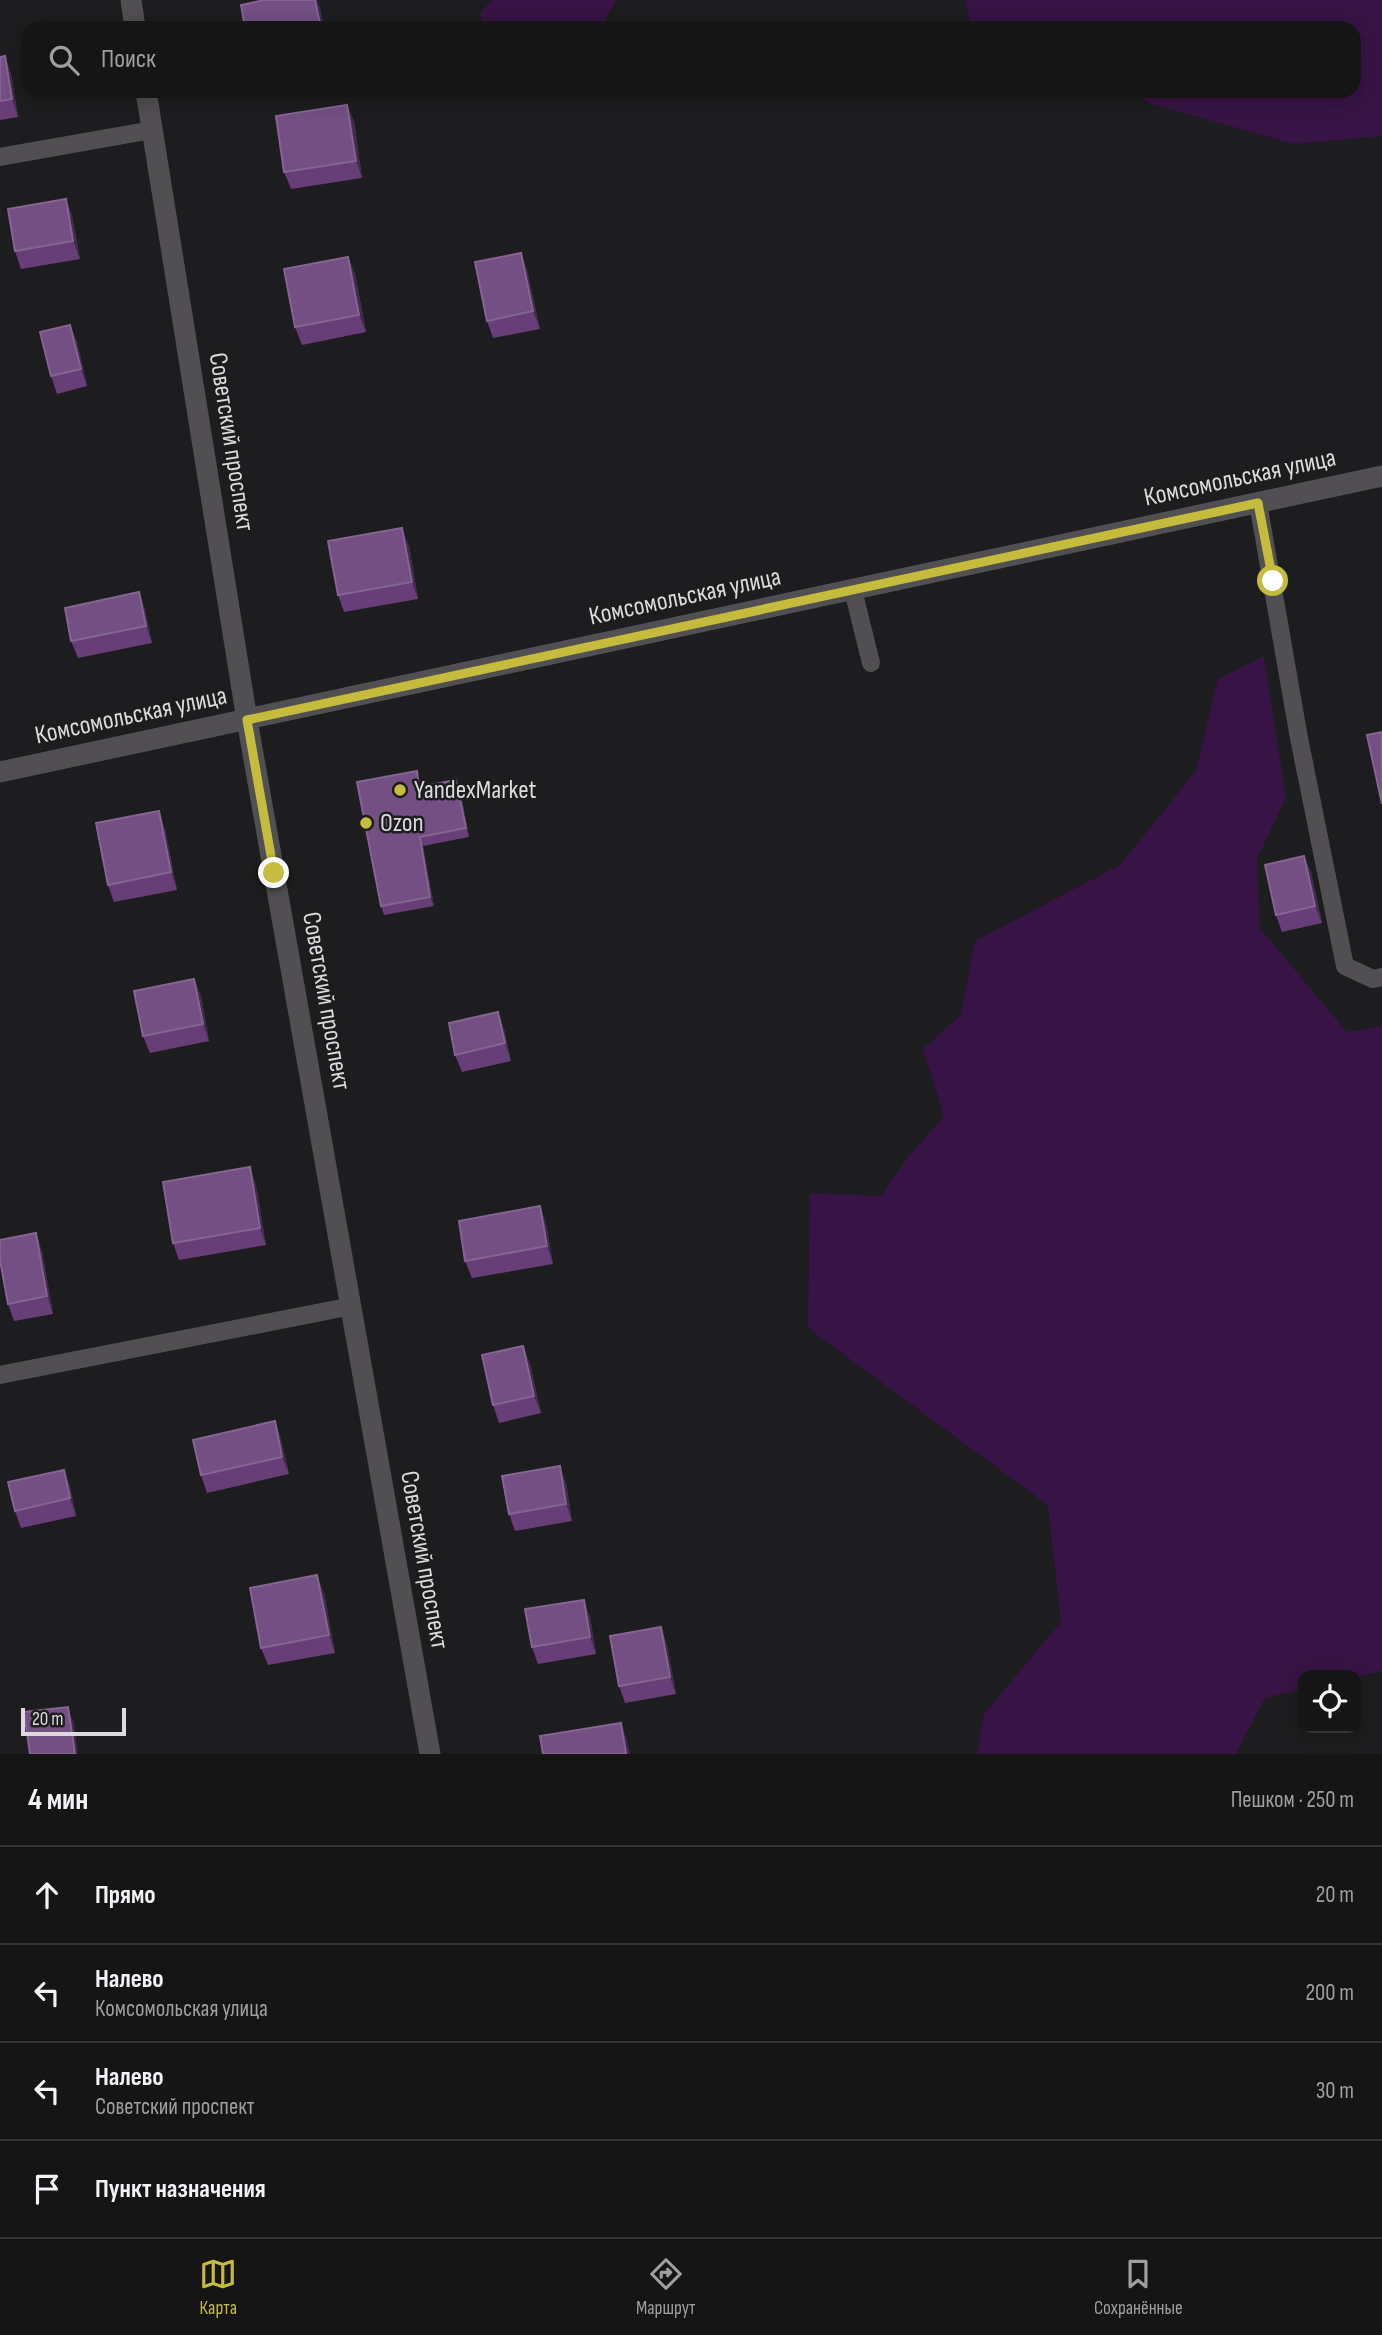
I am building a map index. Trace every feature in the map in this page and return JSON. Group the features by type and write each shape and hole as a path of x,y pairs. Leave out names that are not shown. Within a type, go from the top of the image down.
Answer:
{"street":[{"path":"131,0 134,21"},
{"name":"Советский проспект","path":"147,98 247,720 430,1754"},
{"name":"Комсомольская улица","path":"0,772 1382,476"}],"lane":[{"path":"0,157 152,130"},
{"path":"1258,503 1299,738 1345,966 1373,979 1382,978"},
{"path":"853,590 871,663"},
{"path":"0,1375 352,1306"}],"shaded area":[{"path":"492,0 616,0 605,21 482,21 480,13"},
{"path":"965,0 1382,0 1382,136 1294,144 1148,103 1143,98 1361,98 1361,21 970,21"},
{"path":"1264,656 1286,798 1257,859 1260,928 1347,1032 1382,1026 1382,1671 1361,1676 1361,1670 1298,1670 1298,1690 1265,1698 1236,1754 977,1754 984,1714 1061,1622 1048,1505 808,1328 810,1193 881,1196 908,1157 944,1116 923,1049 961,1015 975,941 1120,865 1196,771 1218,679"}],"building":[{"path":"264,0 315,0 319,21 244,21 241,5"},
{"path":"5,56 12,99 0,101 0,57"},
{"path":"347,105 356,161 284,172 276,116"},
{"path":"66,199 73,241 15,251 8,209"},
{"path":"521,253 533,311 487,321 475,262"},
{"path":"348,257 359,315 295,327 284,269"},
{"path":"70,325 81,369 51,376 40,332"},
{"path":"402,528 412,582 338,595 328,541"},
{"path":"139,592 146,626 71,641 65,608"},
{"path":"1382,732 1382,804 1367,735"},
{"path":"417,771 419,787 456,780 466,828 420,837 430,897 381,906 357,782"},
{"path":"159,811 171,872 108,885 96,823"},
{"path":"1304,856 1315,906 1276,915 1265,865"},
{"path":"194,979 203,1024 143,1036 134,991"},
{"path":"498,1012 505,1043 455,1055 449,1023"},
{"path":"250,1167 260,1228 173,1243 163,1182"},
{"path":"540,1206 547,1246 465,1261 459,1221"},
{"path":"36,1233 47,1296 8,1304 0,1260 0,1240"},
{"path":"523,1346 534,1396 493,1405 482,1355"},
{"path":"275,1421 282,1457 201,1475 193,1440"},
{"path":"560,1466 566,1504 509,1514 502,1476"},
{"path":"64,1470 70,1498 15,1511 8,1482"},
{"path":"317,1575 329,1635 261,1648 250,1588"},
{"path":"584,1600 590,1637 532,1647 525,1609"},
{"path":"661,1627 670,1677 619,1686 610,1636"},
{"path":"68,1707 75,1754 30,1754 24,1712"},
{"path":"621,1723 626,1754 543,1754 540,1736"}],"place":[{"name":"YandexMarket","path":"400,790"},
{"name":"Ozon","path":"366,823"}],"route":[{"path":"274,873 247,720 1258,503 1273,581"}]}
